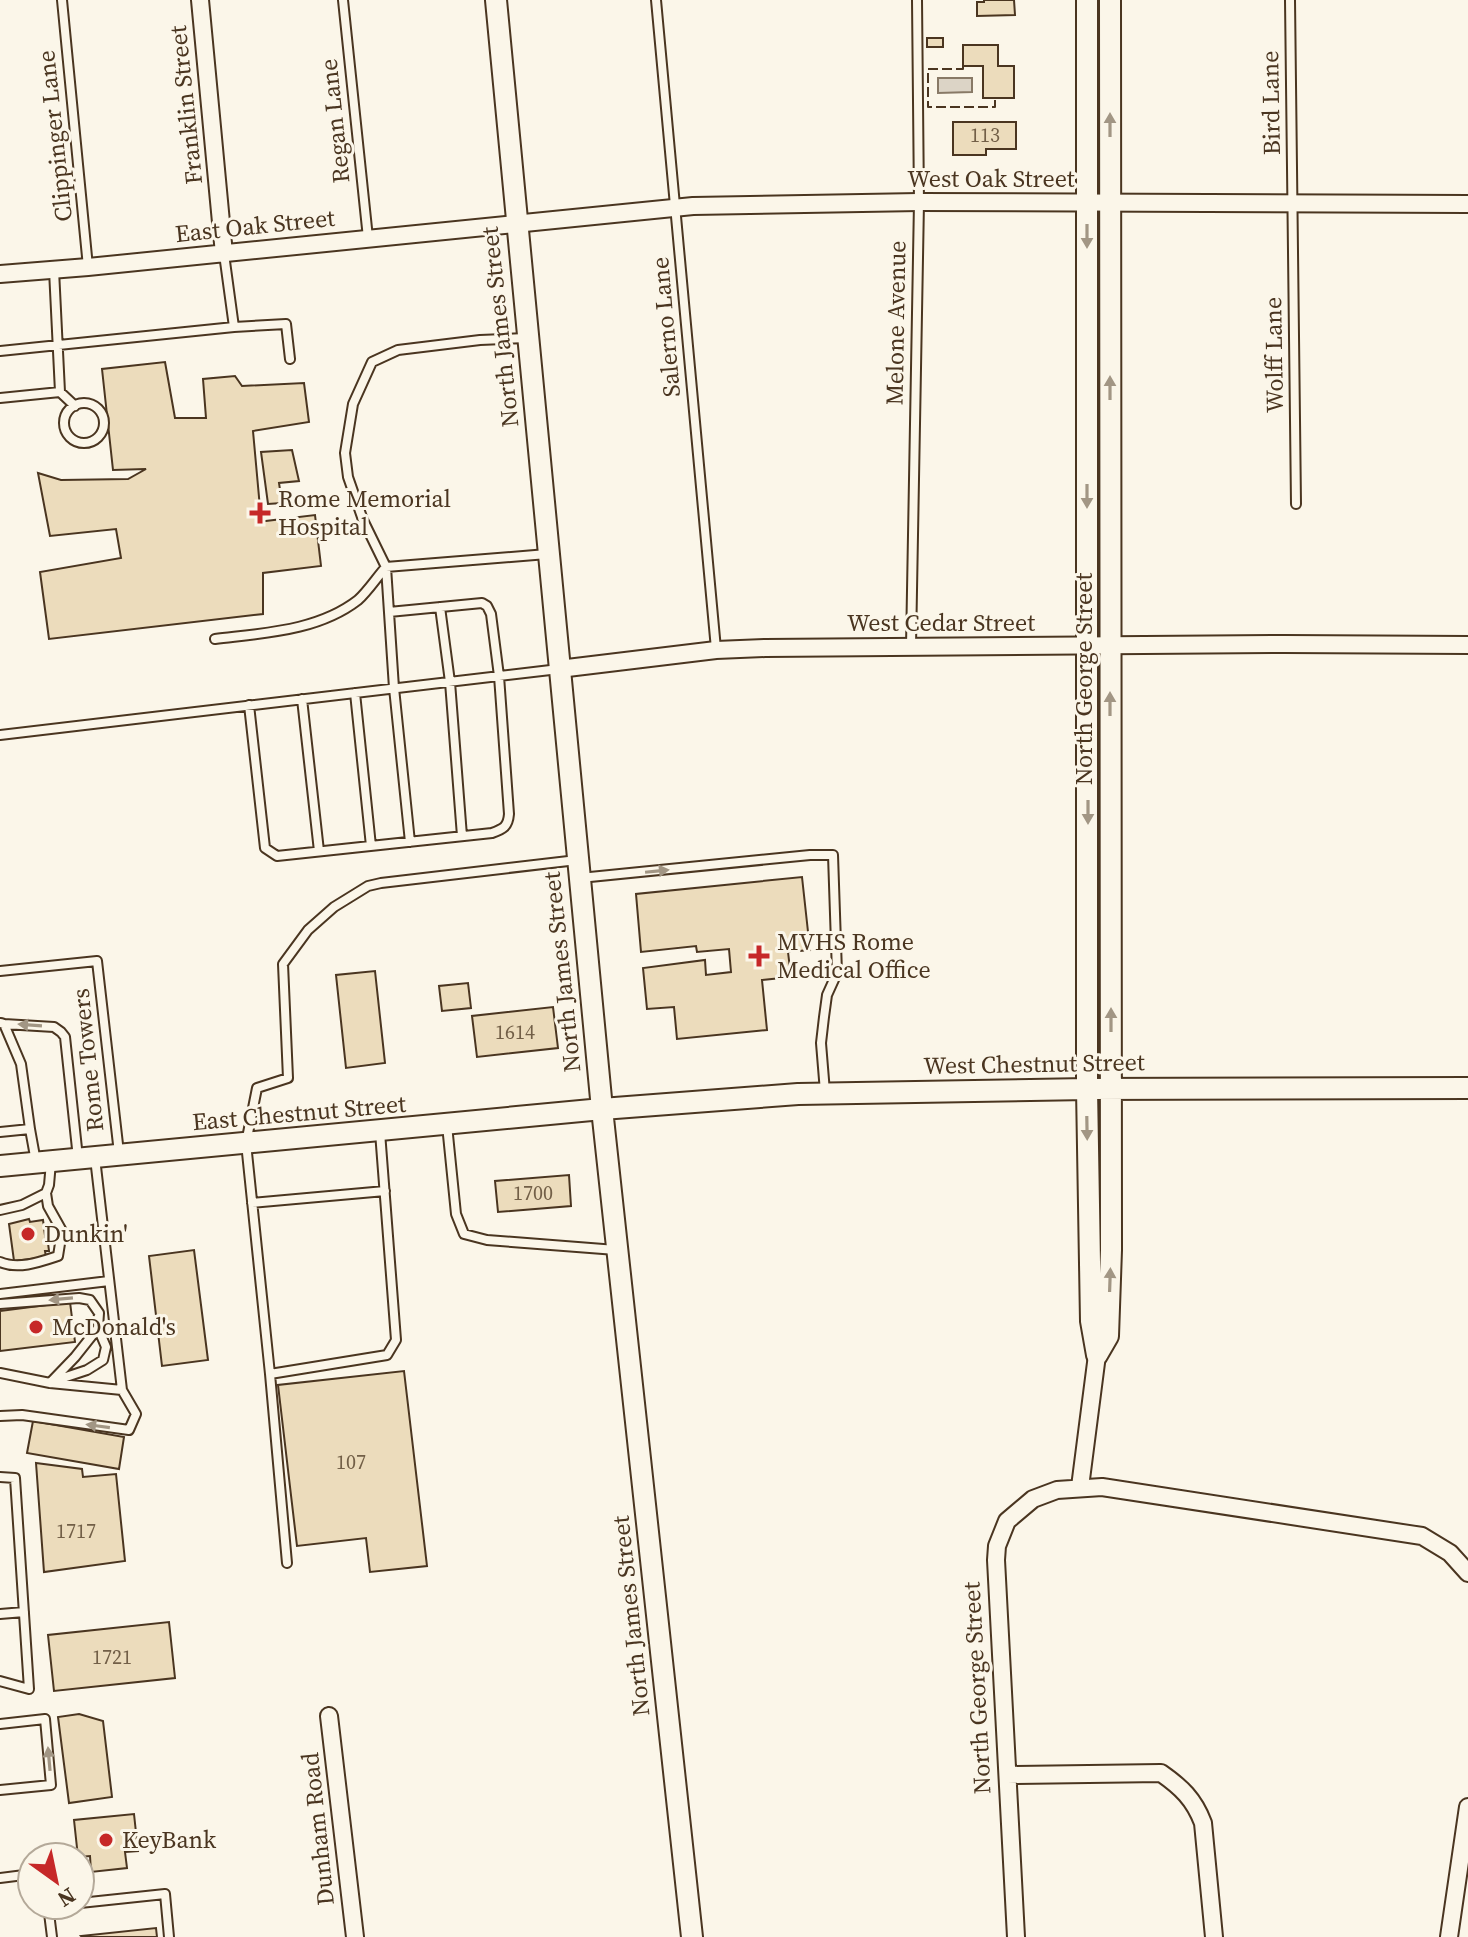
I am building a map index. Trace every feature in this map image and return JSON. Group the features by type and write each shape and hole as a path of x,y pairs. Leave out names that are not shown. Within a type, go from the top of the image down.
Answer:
{"street":[{"name":"Franklin Street","path":"200,0 224,254"},
{"name":"North James Street","path":"496,0 602,1109 692,1937"},
{"name":"North George Street","path":"1080,1487 1097,1355 1091,1321 1087,1089 1087,0"},
{"name":"North George Street","path":"1097,1355 1108,1336 1111,1250 1110,0"},
{"name":"West Oak Street","path":"516,224 707,206 919,202 1468,204"},
{"name":"East Oak Street","path":"0,274 516,224"},
{"name":"West Cedar Street","path":"559,669 716,650 911,646 1468,645"},
{"name":"West Chestnut Street","path":"602,1109 798,1094 1087,1089 1468,1088"},
{"name":"East Chestnut Street","path":"0,1166 602,1109"},
{"name":"North George Street","path":"1016,1937 996,1560 997,1546 1007,1521 1033,1499 1057,1490 1102,1487 1422,1536 1450,1553 1468,1573"},
{"name":"Dunham Road","path":"329,1716 355,1937"},
{"path":"1008,1775 1161,1773 1182,1788 1199,1811 1203,1823 1214,1937"},
{"path":"1449,1937 1468,1807"}],"lane":[{"name":"Clippinger Lane","path":"62,0 88,267"},
{"name":"Regan Lane","path":"343,0 368,238"},
{"name":"Salerno Lane","path":"656,0 716,650"},
{"name":"Melone Avenue","path":"911,646 919,202 917,0"},
{"name":"Bird Lane","path":"1290,0 1292,205"},
{"name":"Wolff Lane","path":"1292,205 1296,504"},
{"path":"224,254 234,327"},
{"path":"54,270 60,392 75,406"},
{"path":"0,351 286,324 290,359"},
{"path":"410,842 394,688 386,567 363,520 348,477 345,453 353,404 372,362 398,350 527,338"},
{"path":"0,398 60,392"},
{"path":"89,404 101,412 104,426 97,438 85,443 68,436 65,417 75,406 89,404"},
{"path":"215,639 288,630 329,618 360,598 386,567 548,553"},
{"path":"249,705 265,848 277,856 503,830 509,823 499,676 491,614 487,606 482,603 389,612"},
{"path":"440,607 450,682 462,836"},
{"path":"0,735 559,669"},
{"path":"355,693 371,846"},
{"path":"302,699 319,851"},
{"path":"287,1563 246,1143 257,1088 288,1078 283,964 308,930 325,915 368,886 381,883 833,855 837,973 827,995 821,1043 825,1094"},
{"name":"Rome Towers","path":"0,971 97,961 119,1155"},
{"path":"0,1262 10,1266 38,1263 58,1256 62,1231 48,1206 46,1193 49,1185 44,1162 30,1129 21,1064 2,1023 54,1027 65,1037 109,1281 122,1390 136,1414 129,1430 22,1415 0,1416"},
{"path":"447,1125 456,1214 464,1234 487,1240 617,1250"},
{"path":"0,1132 30,1129"},
{"path":"270,1374 387,1355 396,1340 380,1131"},
{"path":"252,1203 385,1191"},
{"path":"0,1210 22,1205 46,1193"},
{"path":"0,1294 109,1281"},
{"path":"0,1304 79,1298 90,1300 99,1313 98,1328 106,1347 103,1360 87,1370 50,1383"},
{"path":"50,1383 98,1328"},
{"path":"0,1373 50,1383 122,1390"},
{"path":"0,1477 15,1478 29,1689 0,1681"},
{"path":"0,1614 24,1612"},
{"path":"0,1724 45,1719 51,1785 0,1790"},
{"path":"96,1901 165,1894 169,1937"}],"shaded area":[{"path":"938,78 972,78 972,92 938,93"}],"building":[{"path":"1014,0 1015,15 977,16 977,2"},
{"path":"927,38 943,38 943,47 927,47"},
{"path":"963,45 998,45 998,66 1014,66 1014,98 983,98 983,66 963,66"},
{"path":"953,122 1016,122 1016,149 986,149 986,155 953,155"},
{"path":"165,362 175,418 206,418 203,379 235,376 242,386 304,383 309,422 253,431 260,508 257,522 315,515 321,566 263,573 263,614 49,639 40,572 121,558 116,529 50,536 38,473 61,480 128,479 146,469 113,470 102,369"},
{"path":"292,450 299,481 279,483 282,503 268,504 261,452"},
{"name":"MVHS Rome Medical Office","path":"802,877 810,950 788,952 791,977 762,980 767,1030 677,1039 674,1007 647,1009 643,968 705,960 706,975 731,972 729,949 697,952 696,946 641,952 636,894"},
{"path":"375,971 385,1063 346,1068 336,975"},
{"path":"468,983 471,1008 442,1011 439,986"},
{"path":"553,1007 558,1048 477,1057 472,1016"},
{"path":"569,1175 571,1206 498,1212 495,1181"},
{"name":"Dunkin'","path":"29,1219 30,1222 43,1220 49,1251 45,1251 46,1257 14,1261 9,1224"},
{"path":"194,1250 208,1360 162,1366 149,1256"},
{"name":"McDonald's","path":"70,1302 75,1342 0,1351 0,1311"},
{"path":"404,1371 427,1566 370,1572 366,1538 297,1546 278,1385"},
{"path":"33,1421 124,1437 119,1469 27,1453"},
{"path":"36,1463 82,1469 83,1477 116,1474 125,1561 44,1572"},
{"path":"169,1622 175,1678 54,1691 48,1635"},
{"path":"79,1714 103,1721 112,1797 69,1803 58,1717"},
{"path":"134,1814 138,1851 125,1852 127,1868 96,1871 96,1841 76,1841 74,1820"},
{"path":"156,1928 157,1937 81,1936"}],"fence":[{"path":"963,66 963,69 928,69 928,107 995,107 995,97"}],"place":[{"name":"Rome Memorial Hospital","path":"260,513"},
{"name":"MVHS Rome Medical Office","path":"759,956"},
{"name":"Dunkin'","path":"28,1234"},
{"name":"McDonald's","path":"36,1327"},
{"name":"KeyBank","path":"106,1840"}]}
